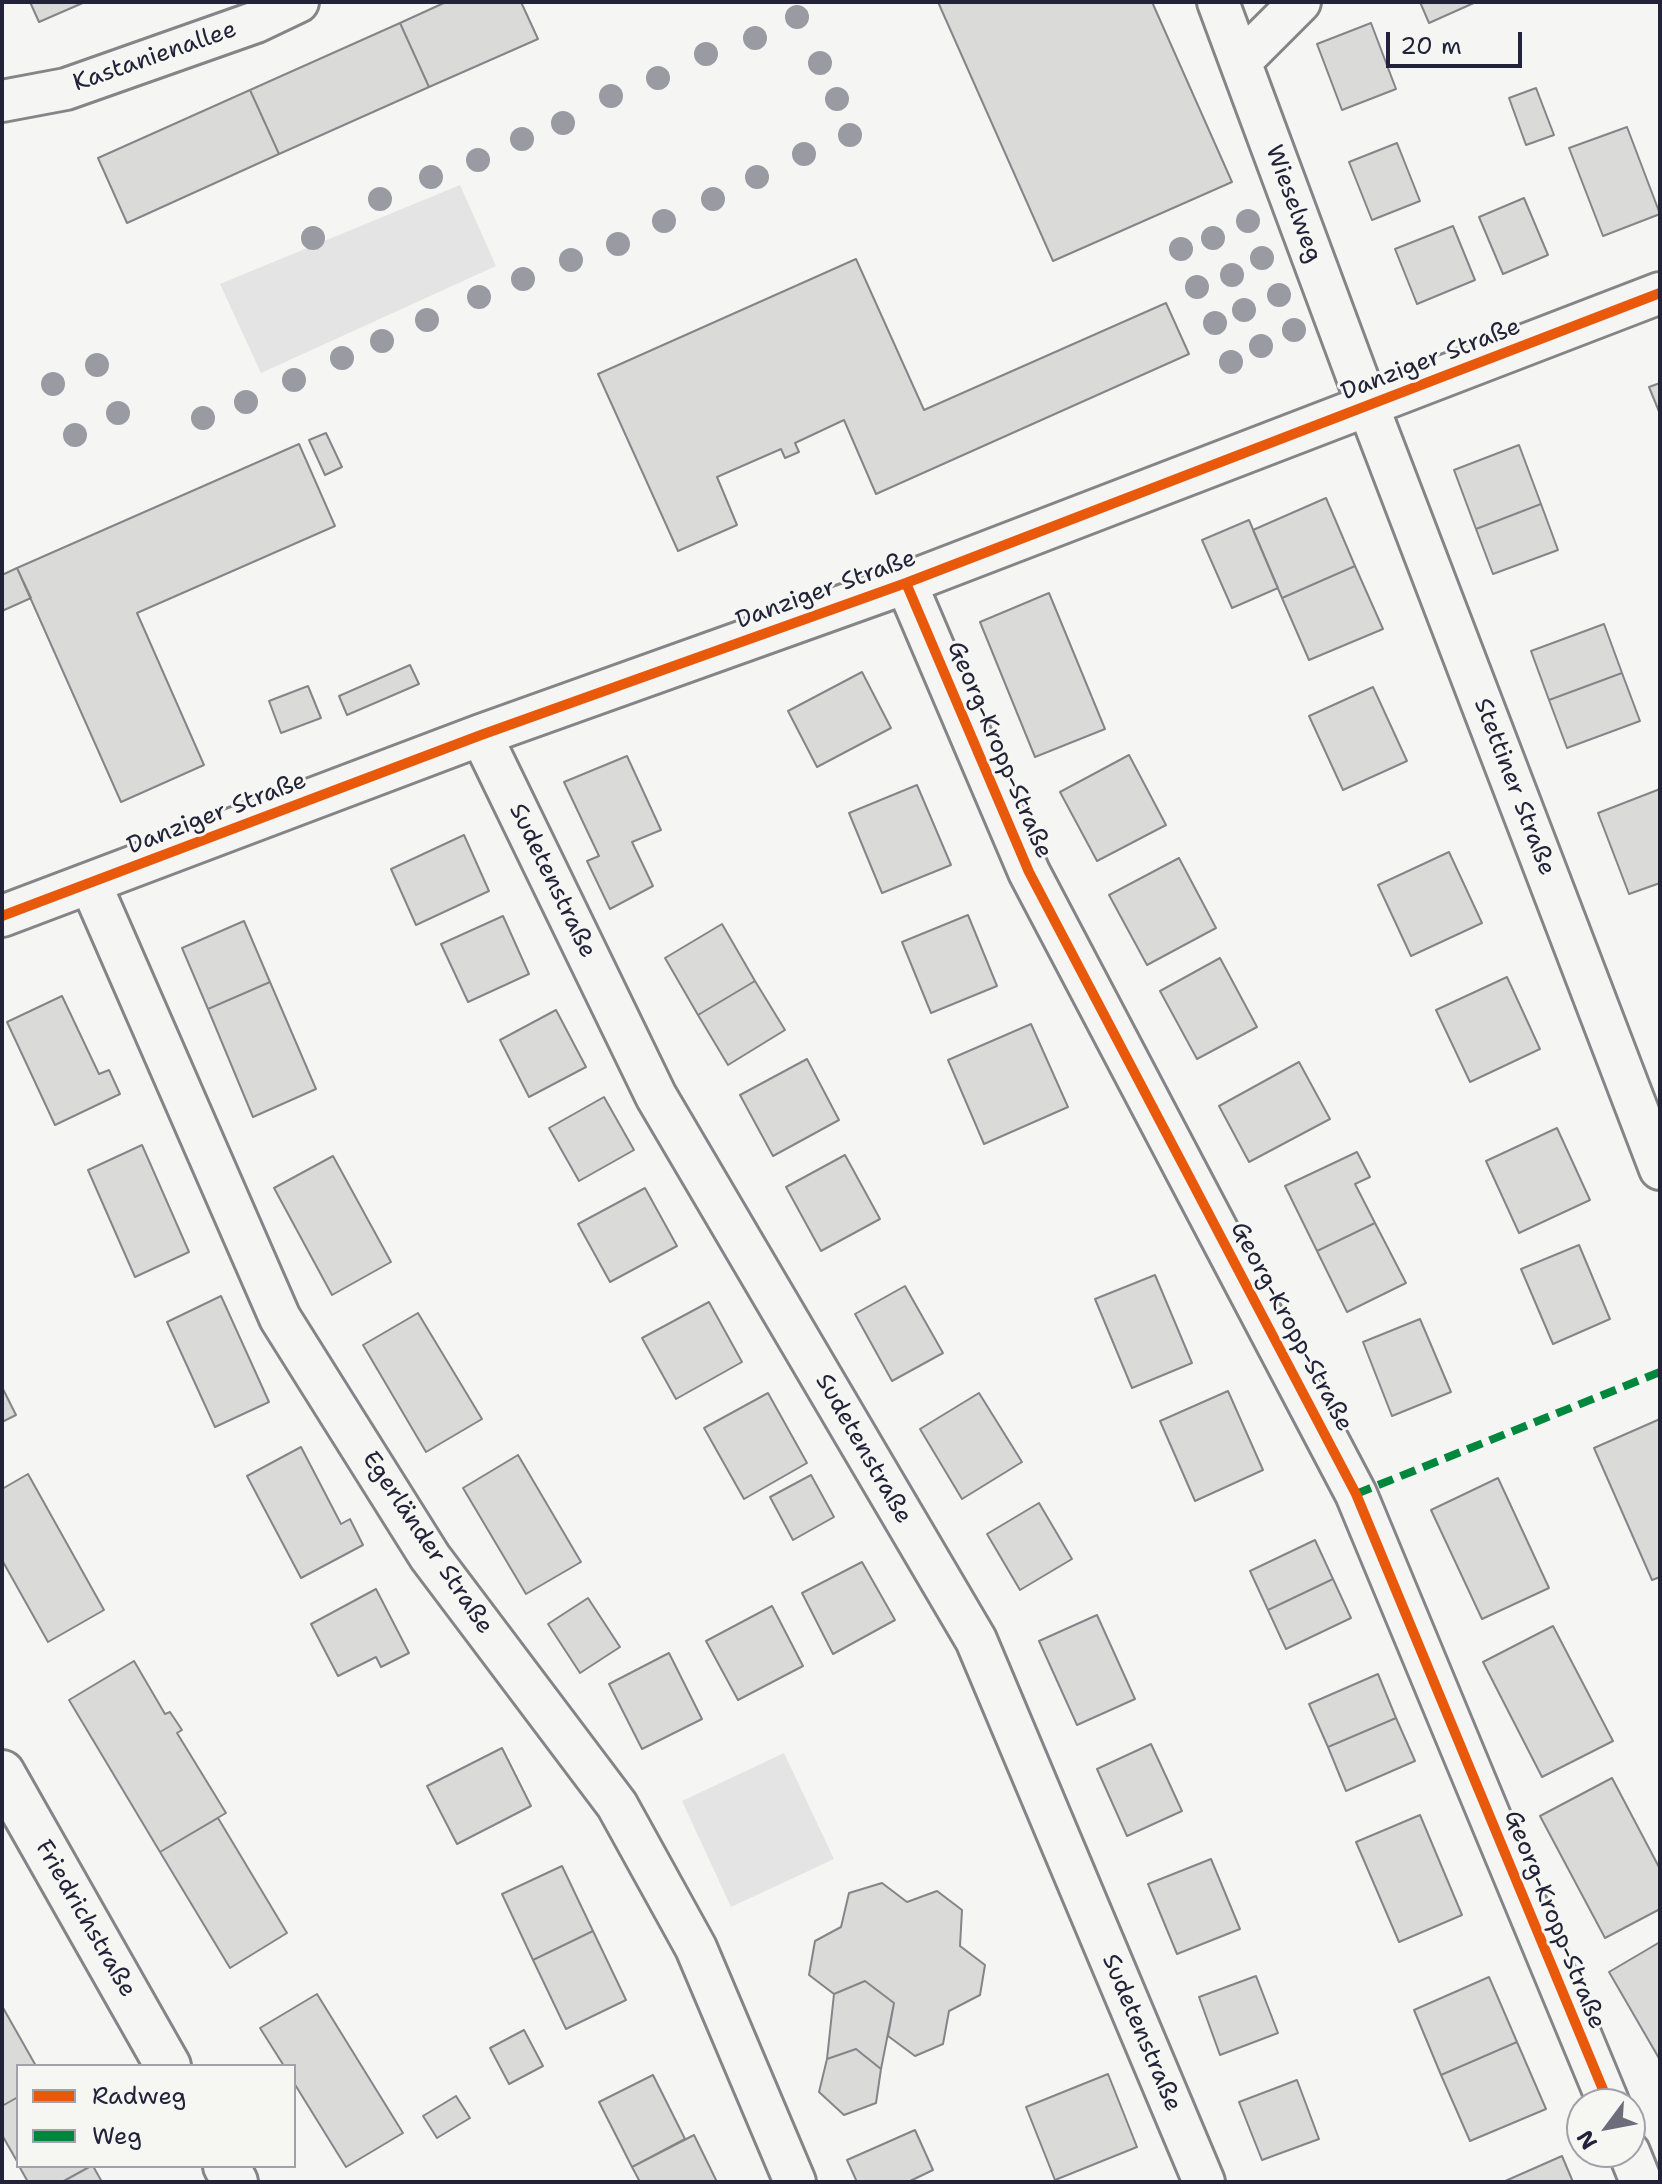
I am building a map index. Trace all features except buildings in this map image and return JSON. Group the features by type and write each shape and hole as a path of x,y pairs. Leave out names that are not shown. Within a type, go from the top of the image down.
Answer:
{"main road":[{"name":"Friedrichstraße","path":"2,1773 167,2064"}],"street":[{"name":"Kastanienallee","path":"4,95 66,89 256,22 298,2"},
{"name":"Wieselweg","path":"1218,2 1368,406"},
{"path":"1241,61 1300,2"},
{"name":"Danziger Straße","path":"2,916 91,885 481,735 906,583 1660,293"},
{"name":"Stettiner Straße","path":"1368,406 1660,1169"},
{"name":"Georg-Kropp-Straße","path":"906,583 1029,872 1356,1494 1602,2088"},
{"name":"Sudetenstraße","path":"481,735 656,1096 976,1640 1204,2182"},
{"name":"Egerländer Straße","path":"91,885 280,1318 430,1557 617,1805 696,1948 795,2182"}],"shaded area":[{"path":"460,185 496,266 261,373 220,284"},
{"path":"784,1753 834,1859 731,1907 682,1801"}],"marked path":[{"path":"1356,1494 1660,1372"}],"cycle path":[{"path":"2,916 481,735 906,583 1660,293"},
{"path":"906,583 1029,872 1356,1494 1602,2088"}]}
